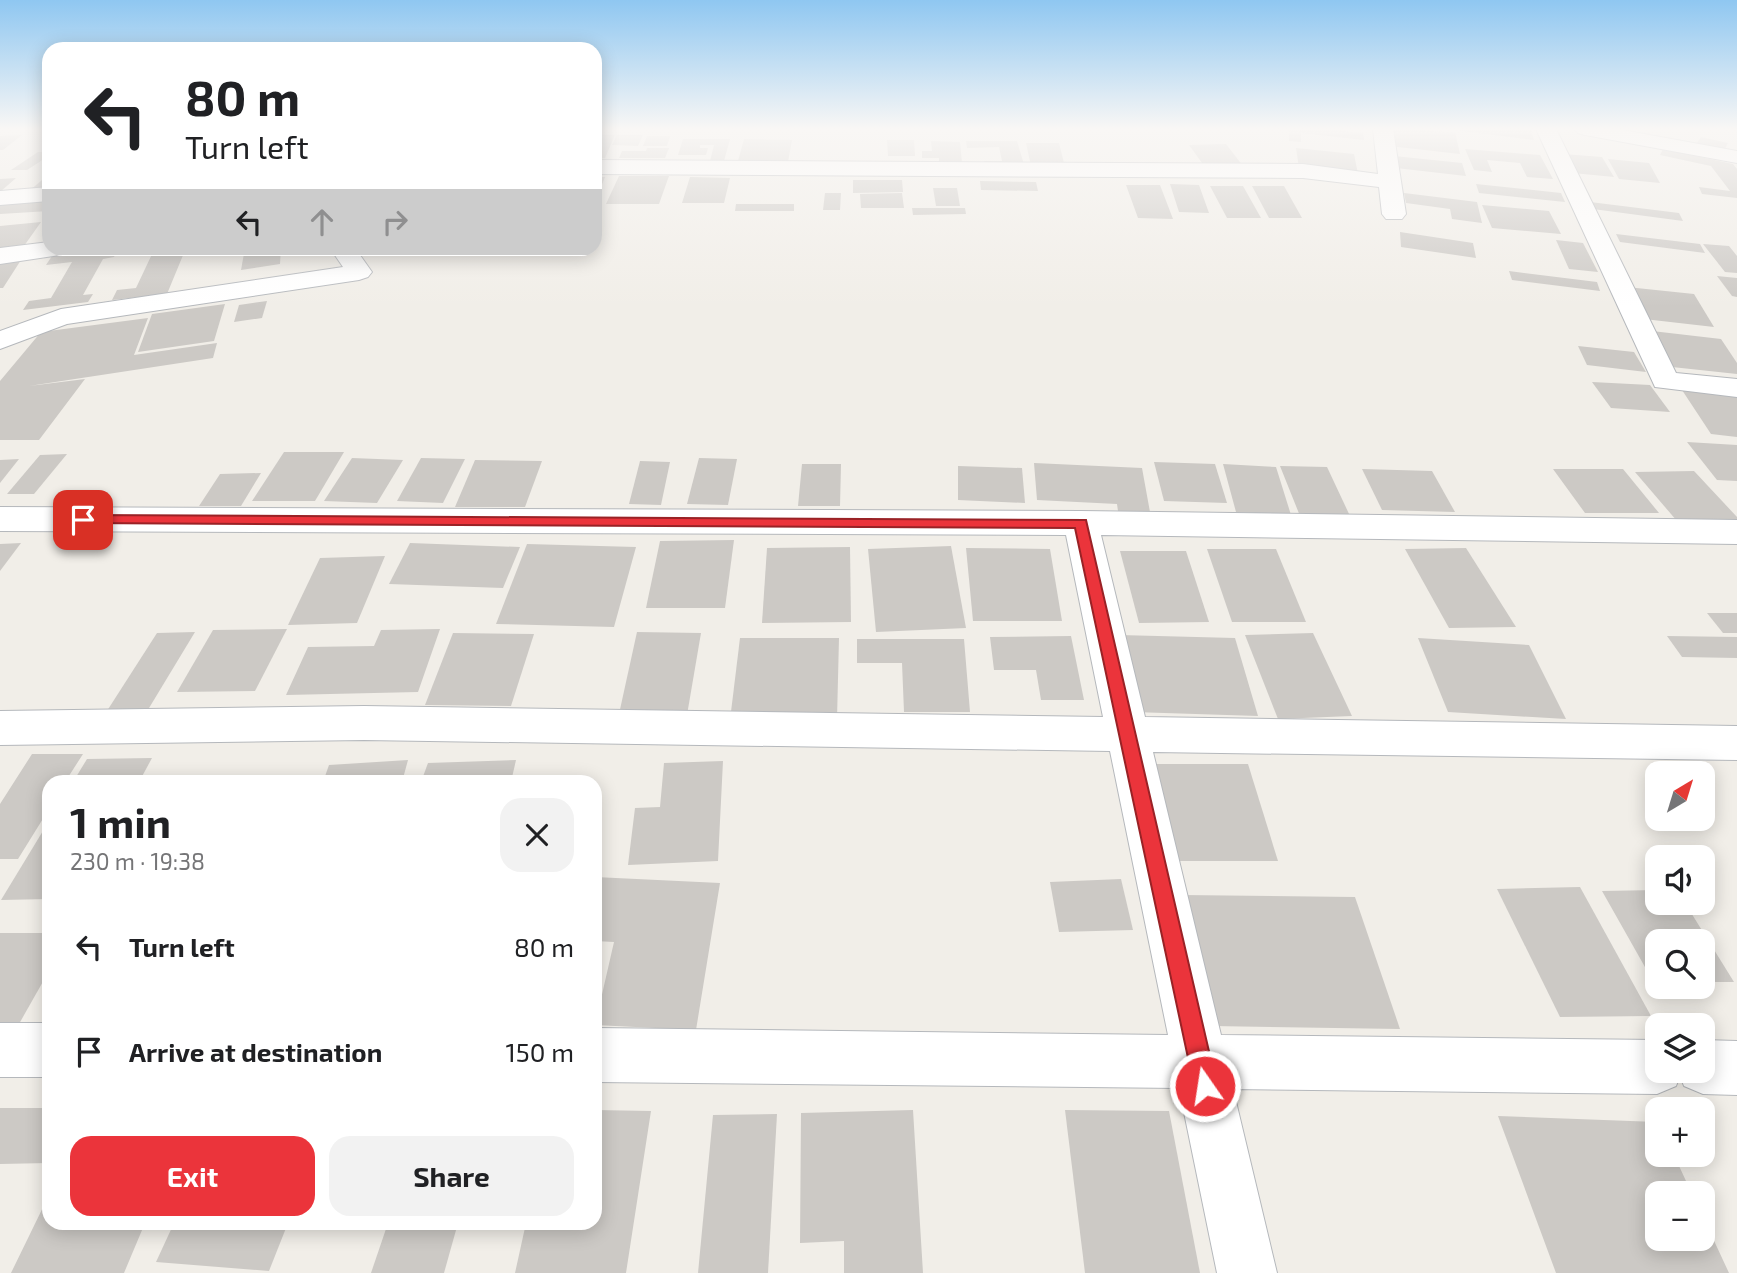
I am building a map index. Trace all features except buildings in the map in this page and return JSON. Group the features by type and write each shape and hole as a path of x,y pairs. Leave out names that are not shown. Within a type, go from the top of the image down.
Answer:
{"street":[{"path":"1391,188 1394,214"},
{"path":"1574,188 1665,381 1737,388"},
{"path":"0,198 42,195"},
{"path":"0,256 42,250"},
{"path":"0,341 61,317 359,272 348,256"},
{"path":"0,519 1081,523 1737,532"},
{"path":"1081,523 1247,1273"},
{"path":"0,728 364,723 1737,743"},
{"path":"0,1050 42,1050"},
{"path":"602,1055 1645,1067"},
{"path":"1715,1068 1737,1068"}],"route":[{"path":"83,520 1081,523 1205,1086"}]}
